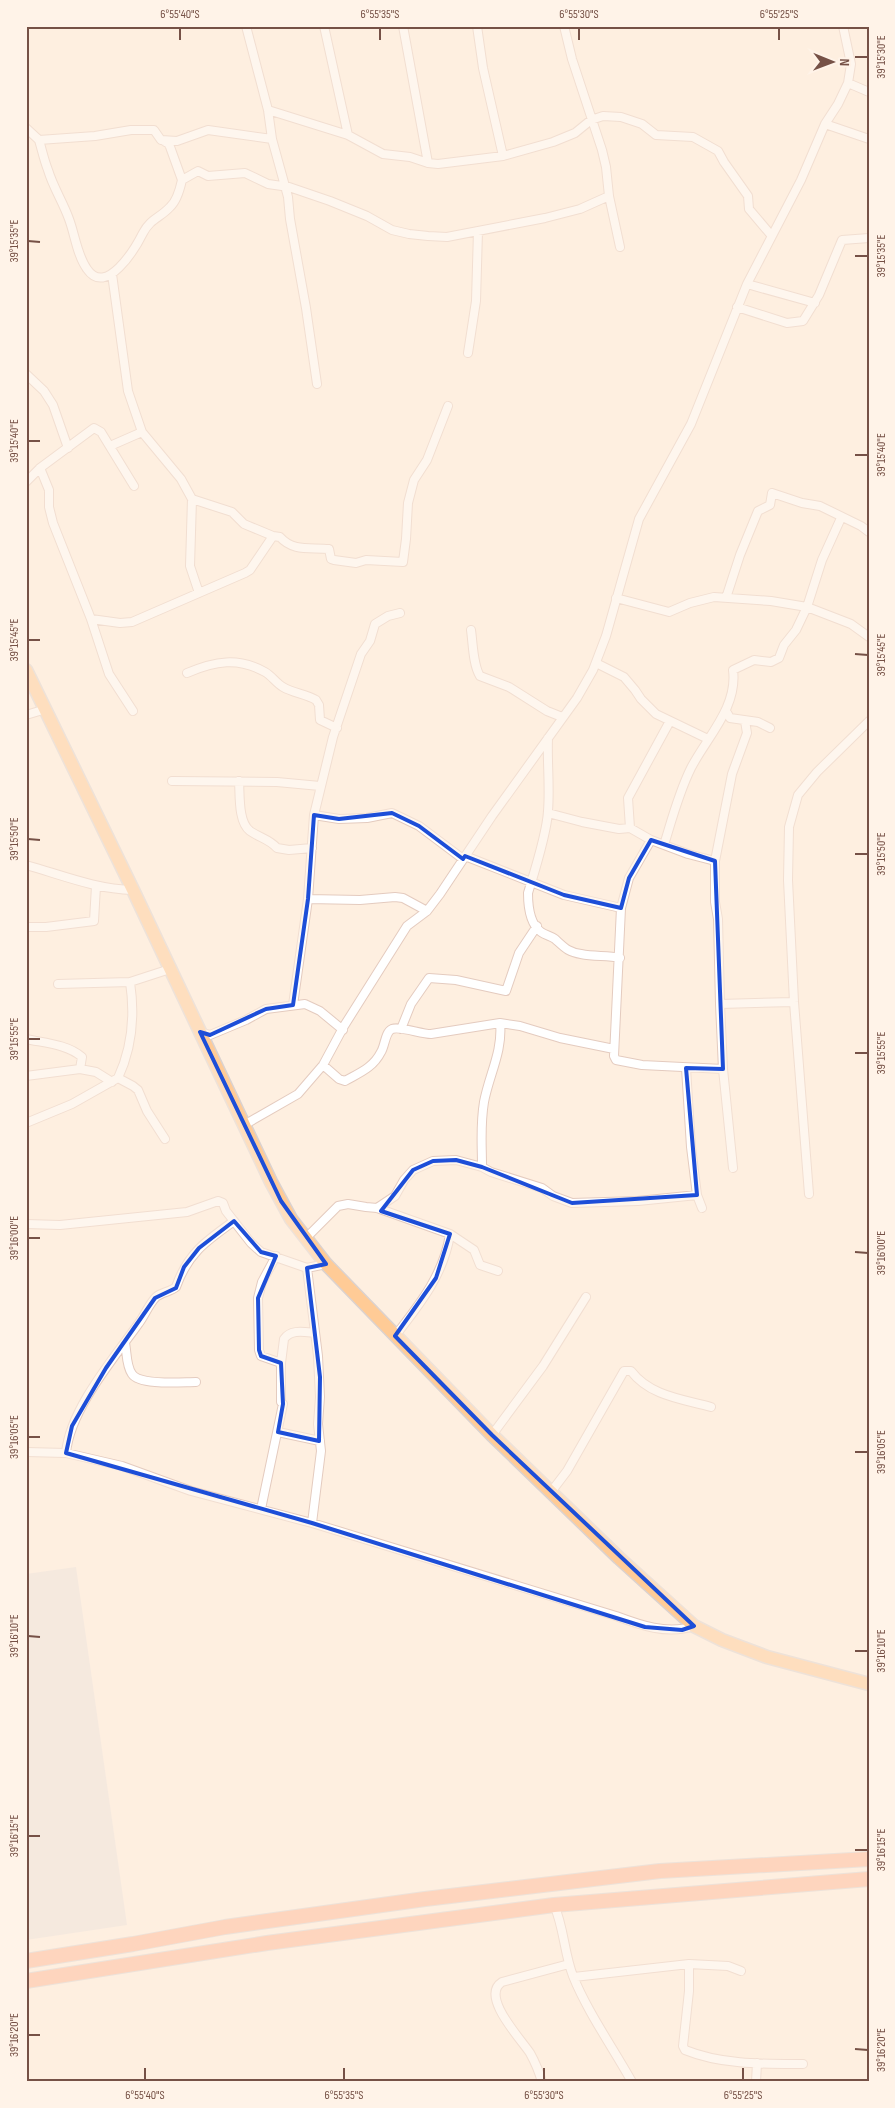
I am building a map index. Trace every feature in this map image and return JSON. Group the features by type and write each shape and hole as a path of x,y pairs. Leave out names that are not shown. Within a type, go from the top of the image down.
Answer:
{"highway":[{"path":"26,1961 225,1927 425,1899 660,1871 869,1859"},
{"path":"26,1981 316,1936 554,1905 869,1879"}],"main road":[{"path":"26,670 281,1202 326,1264 492,1435 619,1558 694,1626 722,1640 767,1657 869,1684"}],"street":[{"path":"246,26 268,110 272,139 283,185 288,197 317,384"},
{"path":"324,26 348,135"},
{"path":"403,26 428,163"},
{"path":"477,26 483,68 503,156"},
{"path":"564,26 572,60 606,166 609,196 620,247"},
{"path":"244,1125 298,1094 323,1065 407,926 427,911 577,698 596,663 606,636 639,519 691,424 748,284 771,235 801,180 825,124 838,104 848,83 851,64 842,26"},
{"path":"848,83 869,92"},
{"path":"268,110 348,135 383,154 410,157 438,164 503,156 553,142 575,133 590,120 602,116 621,117 642,124 656,135 674,138 693,137 718,151 748,196 749,209 771,235"},
{"path":"825,124 869,139"},
{"path":"26,128 39,140 48,170 69,218 81,258 88,270 98,277 104,278 112,274 137,244 148,224 171,207 178,193 182,180 169,144 161,140 154,130 131,130 95,136 39,140"},
{"path":"161,140 177,140 208,130 272,139"},
{"path":"182,180 198,171 208,176 244,173 268,184 283,185 358,213 392,230 409,234 447,236 580,209 609,196"},
{"path":"468,353 476,301 478,231"},
{"path":"737,308 787,323 803,321 815,303 842,240 869,238"},
{"path":"112,274 128,391 142,432 181,479 192,499 190,566 199,593"},
{"path":"748,284 815,303"},
{"path":"26,374 44,391 53,405 68,448"},
{"path":"192,499 232,512 244,524 280,537 285,543 293,547 329,549 331,559 334,560 356,563 366,560 403,562 408,503 414,480 427,460 448,406"},
{"path":"26,482 40,468 94,428 101,432 134,486"},
{"path":"110,446 142,432"},
{"path":"40,468 50,490 50,507 53,523 91,619 109,674 133,711"},
{"path":"726,598 750,528 758,511 770,505 772,494 802,504 820,506 841,518 861,526 869,532"},
{"path":"664,845 691,768 726,711 733,670 754,660 776,661 784,645 796,630 807,606 822,560 841,518"},
{"path":"91,619 132,622 250,570 273,536"},
{"path":"616,598 669,612 706,599 726,598 807,606 850,624 869,637"},
{"path":"293,1005 308,900 314,816 333,737 361,654 370,641 375,624 388,616 400,613"},
{"path":"471,630 476,661 475,667 480,676 509,687 547,711 562,717"},
{"path":"187,674 208,665 240,662 249,664 273,677 282,686 316,700 319,704 320,720 337,728"},
{"path":"596,663 624,676 641,699 656,714 708,738"},
{"path":"26,715 46,710"},
{"path":"726,711 730,718 758,722 770,728"},
{"path":"733,1168 723,1069 718,919 715,902 715,861 732,774 748,730 745,720"},
{"path":"630,828 628,798 670,721"},
{"path":"809,1194 794,1002 788,880 789,827 798,795 817,772 869,721"},
{"path":"548,738 547,765 550,779 548,813 528,893 528,904 533,920 540,932 554,938 566,950 594,956 607,955 620,958"},
{"path":"172,781 277,782 320,786"},
{"path":"238,781 243,820 249,830 270,840 277,848 289,850 312,848"},
{"path":"314,816 339,819 367,818 392,812 419,826 464,857 564,895 621,908"},
{"path":"548,813 610,827 630,828 651,840 715,861"},
{"path":"651,840 629,878 621,908 614,1056 616,1060 642,1065 723,1069"},
{"path":"26,864 96,886 109,889 133,890"},
{"path":"26,927 46,927 94,921 96,886"},
{"path":"308,900 360,900 395,897 403,898 427,911"},
{"path":"401,1029 411,1004 429,978 456,980 506,991 519,953 537,926"},
{"path":"58,984 130,982 170,969"},
{"path":"26,1123 65,1108 115,1080 126,1055 132,1022 134,1005 130,982"},
{"path":"720,1004 794,1002"},
{"path":"200,1032 210,1035 246,1020 266,1009 305,1004 320,1011 343,1030"},
{"path":"323,1065 332,1074 345,1081 373,1064 381,1053 388,1033 392,1029 430,1034 500,1023 520,1026 560,1038 614,1049"},
{"path":"482,1167 480,1122 489,1082 500,1050 500,1023"},
{"path":"26,1039 61,1046 77,1053 82,1056 80,1069"},
{"path":"686,1068 691,1147 697,1194 702,1208"},
{"path":"26,1076 80,1069 96,1072 133,1086 138,1090 147,1111 165,1139"},
{"path":"377,1208 392,1199 413,1170 433,1161 456,1160 482,1167 491,1172 542,1188 553,1196 572,1203 638,1201 697,1194"},
{"path":"26,1224 60,1225 187,1212 218,1201 223,1203 226,1211 251,1243 261,1252 307,1268 326,1264"},
{"path":"306,1238 338,1206 348,1204 377,1208 450,1234 474,1250 480,1265 498,1271"},
{"path":"66,1453 69,1434 106,1368 155,1298 176,1287 184,1267 199,1248 234,1221"},
{"path":"395,1336 422,1301 436,1278 448,1249 450,1234"},
{"path":"276,1256 262,1282 258,1298 259,1350 261,1356 281,1363"},
{"path":"307,1268 320,1377 318,1424 320,1459 312,1523"},
{"path":"492,1435 543,1366 586,1297"},
{"path":"261,1509 283,1404 281,1402 281,1363 283,1346 287,1335 301,1332 315,1334"},
{"path":"125,1343 132,1375 139,1379 156,1382 196,1382"},
{"path":"551,1492 567,1471 624,1371 631,1371 644,1385 660,1393 711,1407"},
{"path":"278,1432 320,1441"},
{"path":"26,1452 66,1453 122,1466 191,1491 312,1523 616,1616 645,1627 682,1630 694,1626"},
{"path":"554,1905 558,1914 569,1964 574,1976 632,2082"},
{"path":"542,2082 530,2054 500,2012 494,1996 495,1990 502,1982 569,1964"},
{"path":"574,1976 689,1964 728,1966 741,1971"},
{"path":"689,1964 689,1991 683,2046 685,2050 710,2059 803,2064"},
{"path":"756,2082 757,2063"}],"highlighted area":[{"path":"392,813 419,826 463,859 465,856 564,895 621,908 629,878 651,840 715,861 723,1069 686,1068 697,1195 572,1203 482,1167 456,1160 433,1161 413,1170 381,1211 450,1234 436,1278 395,1336 492,1435 694,1626 682,1630 645,1627 312,1523 66,1453 72,1426 106,1368 155,1298 176,1288 184,1267 199,1248 234,1221 261,1252 276,1256 258,1298 259,1350 261,1356 281,1363 283,1404 278,1432 319,1441 320,1377 307,1268 326,1264 281,1201 200,1032 210,1035 266,1009 293,1005 308,899 314,815 339,819"}],"shaded area":[{"path":"76,1567 127,1925 26,1940 26,1574"}]}
